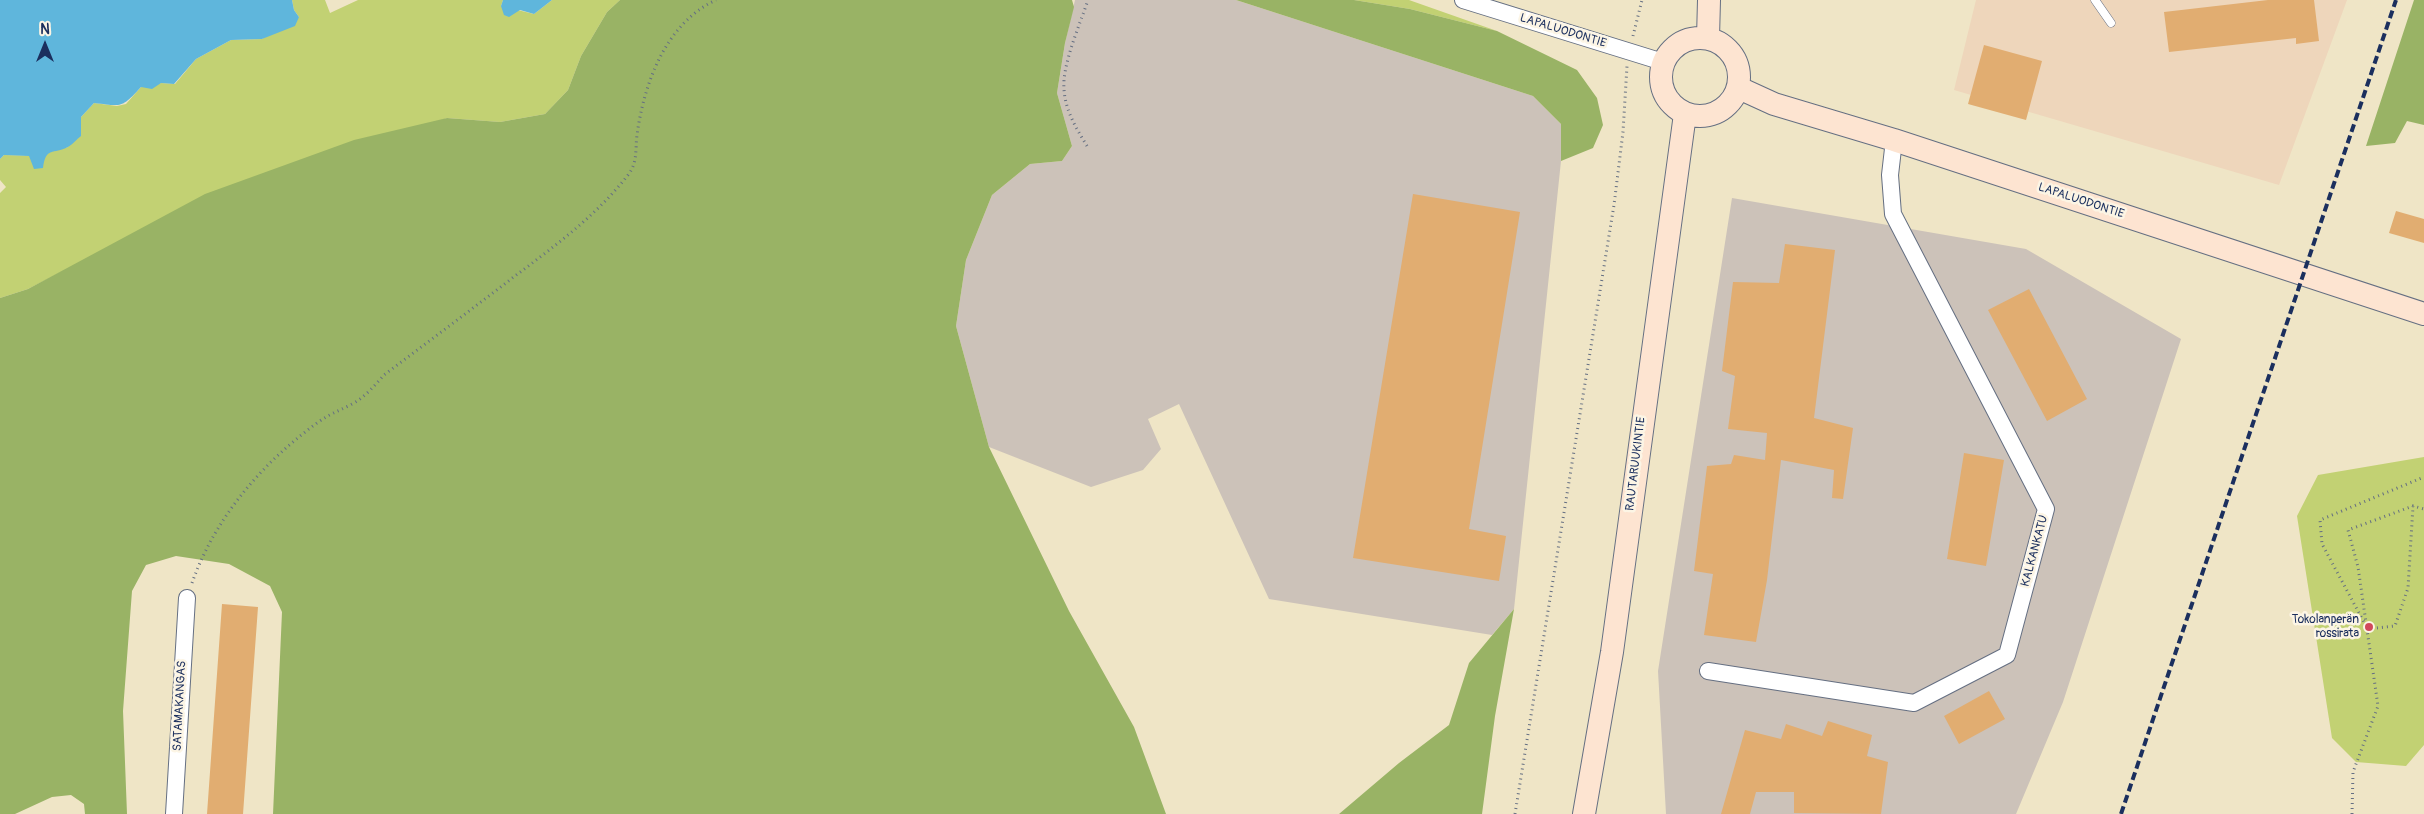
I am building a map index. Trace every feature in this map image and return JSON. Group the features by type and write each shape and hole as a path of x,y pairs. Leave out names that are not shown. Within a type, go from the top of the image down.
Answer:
{"main road":[{"path":"1708,38 1709,0"},
{"path":"1694,38 1708,38 1720,42 1730,51 1737,62 1740,75 1739,88 1728,105 1711,115 1698,117 1685,114 1674,107 1664,92 1660,74 1663,62 1670,50 1681,42 1694,38"},
{"name":"LAPALUODONTIE","path":"1739,88 1774,104 1894,140 2424,314"},
{"name":"RAUTARUUKINTIE","path":"1584,814 1612,652 1685,114"}],"street":[{"name":"LAPALUODONTIE","path":"1464,0 1663,62"},
{"name":"KALKANKATU","path":"1708,670 1914,703 2007,655 2046,509 1893,214 1890,175 1894,140"},
{"name":"SATAMAKANGAS","path":"174,814 187,598"}],"lane":[{"path":"2095,0 2111,23"}],"path":[{"path":"187,598 195,573 226,513 241,494 293,440 334,411 360,399 384,375 552,248 596,210 628,174 636,159 637,136 652,77 668,43 681,24 700,7 716,0"},
{"path":"1087,146 1070,118 1064,89 1069,57 1088,0"},
{"path":"1514,814 1614,205 1624,132 1629,51 1642,0"},
{"path":"2368,629 2322,544 2320,520 2424,477"},
{"path":"2368,629 2395,626 2408,588 2413,506"},
{"path":"2352,814 2353,772 2378,706 2358,567 2348,530 2413,506 2424,509"}],"shaded area":[{"path":"1075,0 1236,0 1533,96 1561,124 1561,161 1514,609 1492,635 1269,599 1179,404 1148,419 1161,449 1143,470 1091,487 989,447 956,326 966,260 992,195 1030,164 1062,161 1072,146 1057,93 1065,43"},
{"path":"1976,0 2347,0 2279,185 1954,90"},
{"path":"1732,198 2026,249 2181,339 2063,702 2016,814 1666,814 1658,671"}],"green space":[{"path":"292,0 325,0 330,13 358,0 503,0 501,6 534,14 552,0 620,0 607,12 581,56 568,90 545,114 500,122 447,118 100,252 28,289 0,298 0,193 6,187 0,180 0,159 4,155 45,156 49,152 68,147 81,117 94,103 117,106 126,104 141,87 161,83 175,84 196,59 231,40 262,39 299,17 294,10"},
{"path":"620,0 1072,0 1074,7 1065,43 1057,93 1072,146 1062,161 1030,164 992,195 966,260 956,326 989,447 1069,611 1134,727 1166,814 273,814 282,612 270,586 229,564 176,556 146,565 132,591 123,711 127,814 85,814 84,804 71,795 52,797 15,814 0,814 0,298 28,289 205,194 354,140 447,118 500,122 545,114 568,90 581,56 607,12"},
{"path":"1236,0 1354,0 1410,9 1497,31 1577,70 1597,98 1603,125 1593,148 1561,161 1561,124 1533,96"},
{"path":"1354,0 1409,0 1497,31 1410,9"},
{"path":"2414,0 2424,0 2424,125 2407,121 2395,143 2366,146"},
{"name":"Tokolanperän rossirata","path":"2424,457 2424,745 2406,766 2356,762 2332,738 2297,516 2318,475"},
{"path":"1514,609 1495,716 1482,814 1339,814 1399,763 1449,725 1469,663"}],"water":[{"path":"0,0 292,0 294,10 299,17 295,26 262,39 231,40 196,59 174,84 161,83 152,89 141,87 125,103 110,105 94,103 81,117 81,136 68,147 48,154 43,168 34,169 29,156 4,155 0,159"},
{"path":"503,0 552,0 534,14 520,10 509,17 504,15 501,6"}],"building":[{"path":"2268,0 2314,0 2319,41 2296,44 2296,38 2169,52 2164,12"},
{"path":"1984,45 2042,61 2026,120 1968,104"},
{"path":"1413,194 1520,212 1469,529 1506,536 1499,581 1353,558"},
{"path":"2396,211 2424,219 2424,243 2389,233"},
{"path":"1785,244 1835,250 1814,418 1853,428 1843,499 1832,498 1834,470 1781,460 1767,580 1756,642 1704,635 1713,574 1694,571 1707,466 1731,464 1734,455 1765,460 1767,433 1728,429 1735,376 1722,371 1733,282 1779,283"},
{"path":"2029,289 2087,399 2047,421 1988,310"},
{"path":"1964,453 2004,460 1986,566 1947,559"},
{"path":"222,604 258,607 243,814 207,814"},
{"path":"1989,691 2005,719 1959,744 1944,716"},
{"path":"1828,721 1872,735 1867,756 1888,762 1881,814 1794,813 1794,792 1756,792 1750,814 1721,814 1745,730 1781,739 1786,724 1822,736"}],"railway":[{"path":"2121,814 2396,0"}],"place":[{"name":"Tokolanperän rossirata","path":"2369,627"}]}
